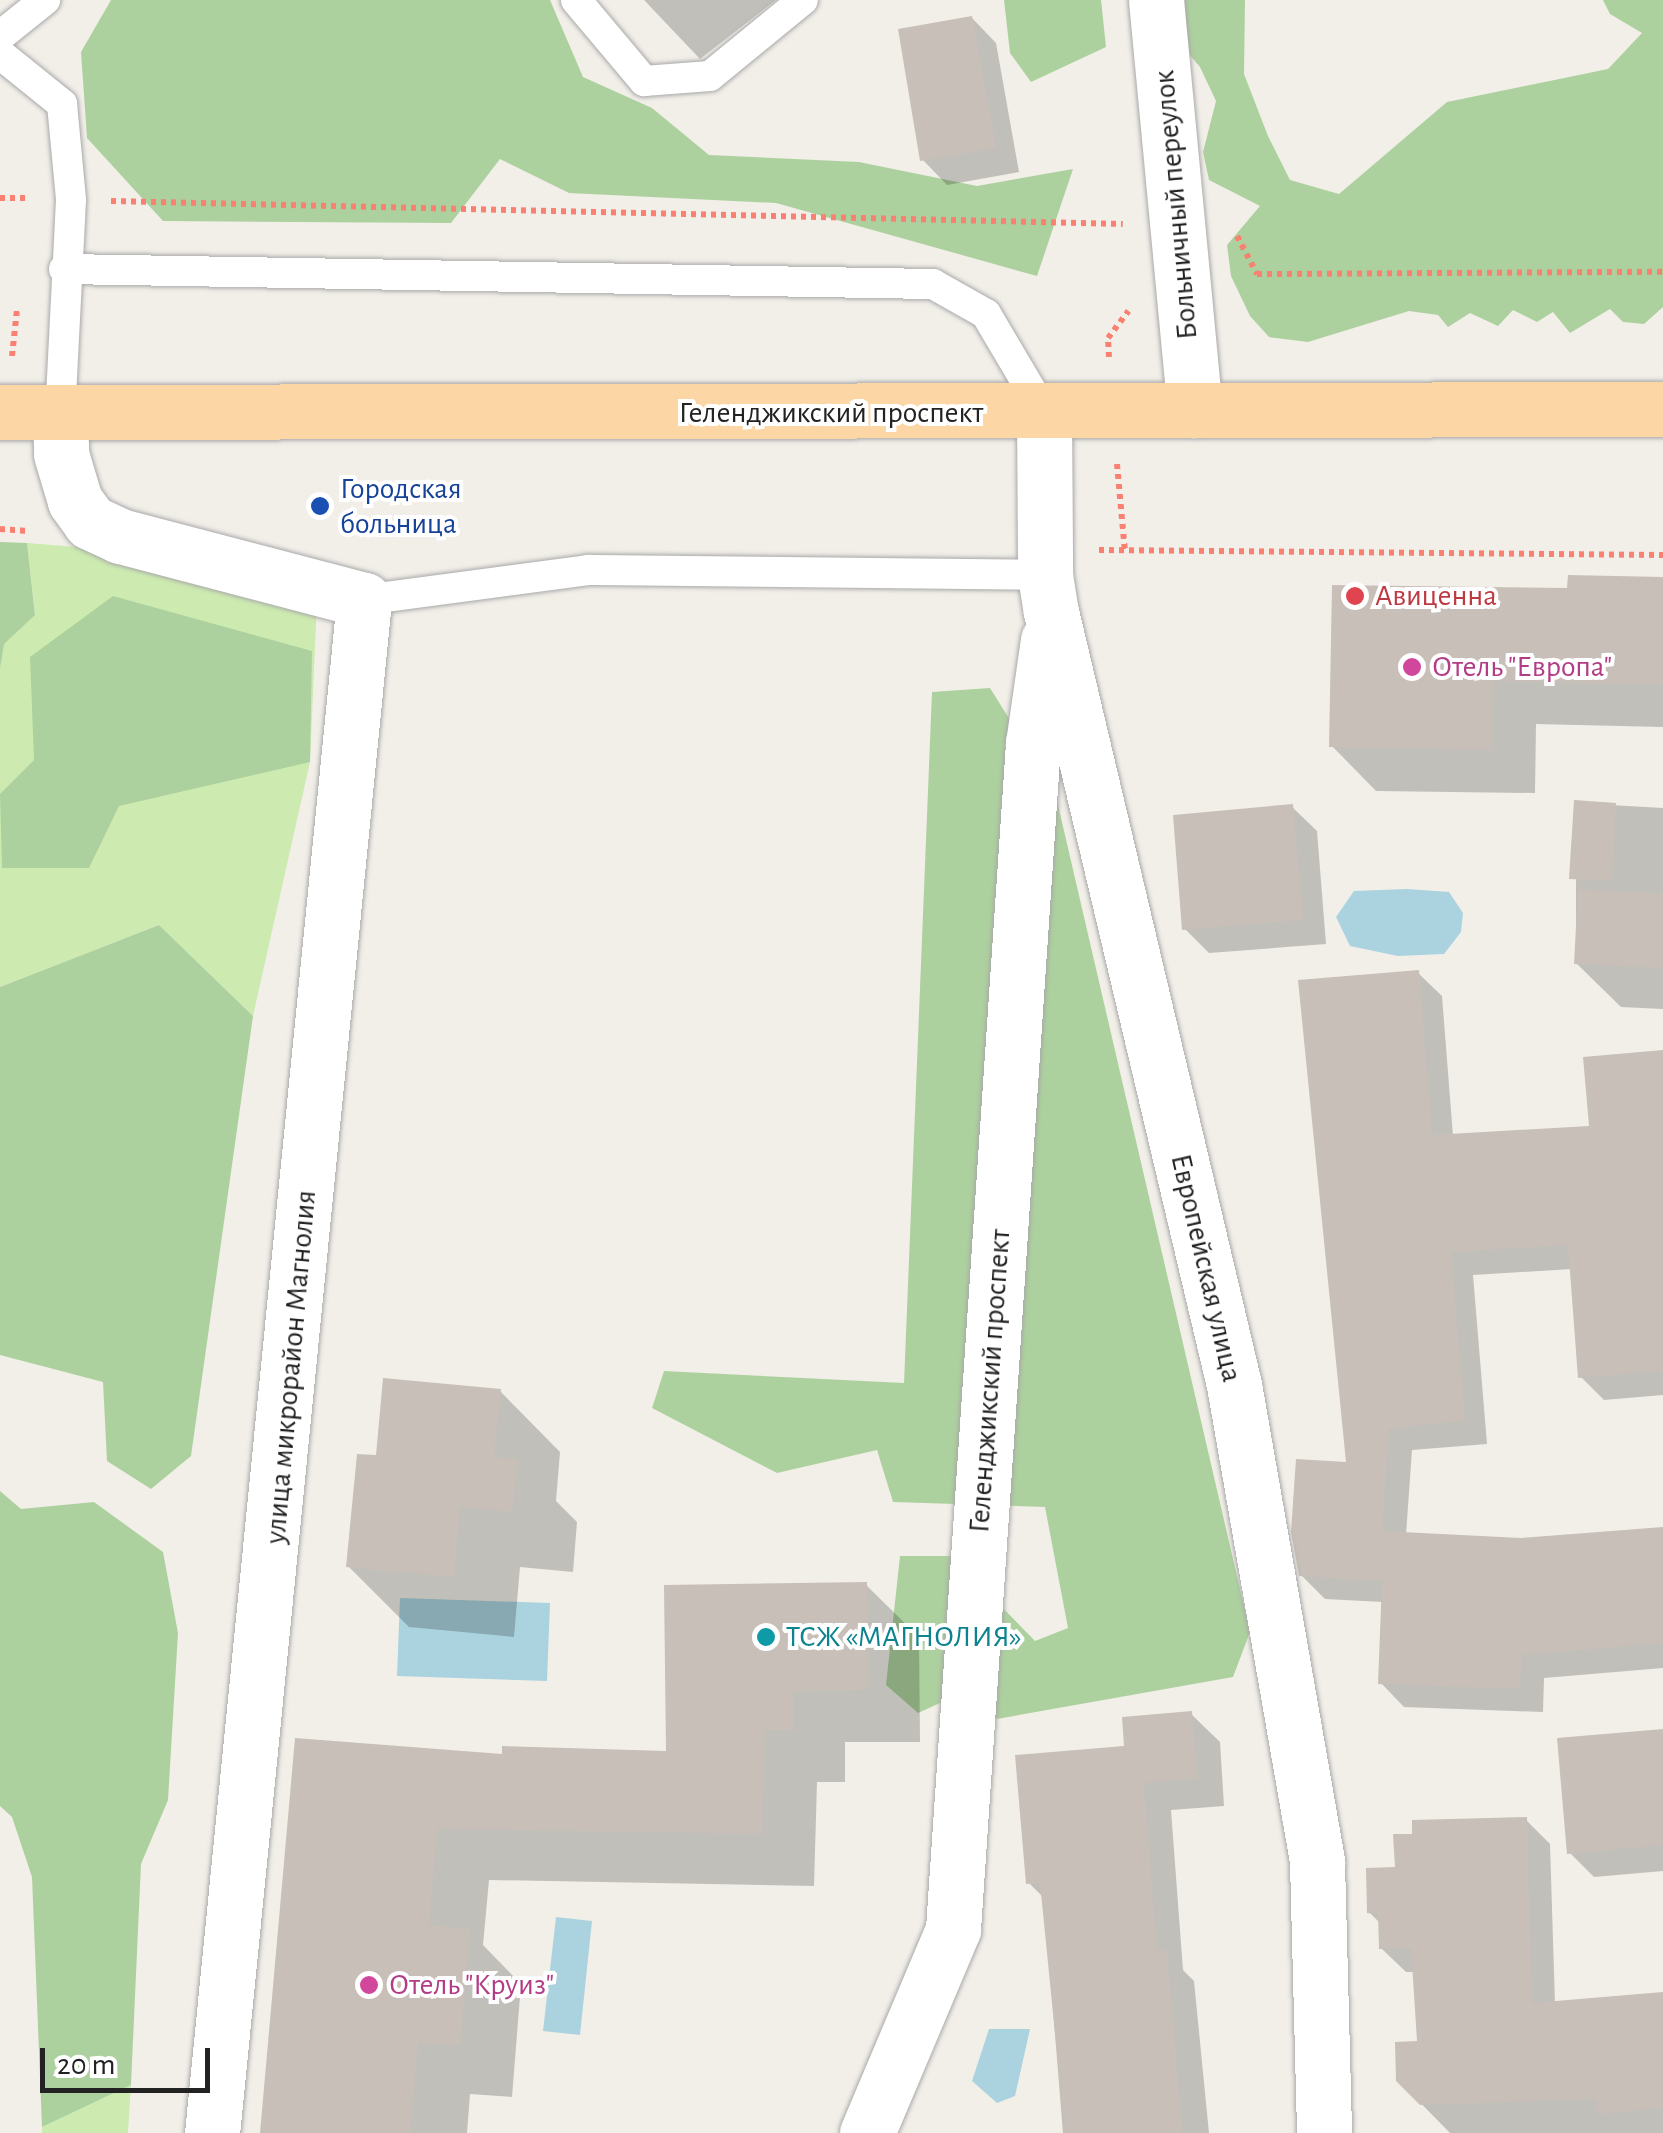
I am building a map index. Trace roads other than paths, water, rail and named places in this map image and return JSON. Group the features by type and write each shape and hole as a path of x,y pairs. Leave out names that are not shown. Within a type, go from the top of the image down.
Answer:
{"main road":[{"name":"Геленджикский проспект","path":"22,414 1663,409"}],"street":[{"name":"Больничный переулок","path":"1156,0 1196,410"},
{"name":"Европейская улица","path":"1044,412 1048,594 1238,1404 1317,1862 1324,2133"},
{"path":"22,414 61,454 74,501 90,522 120,536 364,600"},
{"name":"Геленджикский проспект","path":"867,2133 953,1930 1031,764 1048,594"},
{"name":"улица микрорайон Магнолия","path":"212,2133 364,600"}],"lane":[{"path":"0,36 45,0"},
{"path":"576,0 644,81 710,76 803,0"},
{"path":"0,54 62,104 64,176 71,200 64,269 22,414"},
{"path":"64,269 932,284 986,314 1044,412"},
{"path":"364,600 588,570 1048,594"}],"water":[{"path":"1354,891 1449,892 1463,913 1461,932 1444,954 1398,956 1350,946 1336,917"},
{"path":"400,1598 550,1603 547,1681 397,1676"},
{"path":"556,1917 592,1921 580,2035 543,2031"},
{"path":"989,2029 1030,2029 1015,2096 997,2103 972,2081"}],"place":[{"name":"Городская больница","path":"320,506"},
{"name":"Авиценна","path":"1355,596"},
{"name":"Отель \"Европа\"","path":"1412,667"},
{"name":"ТСЖ «МАГНОЛИЯ»","path":"766,1637"},
{"name":"Отель \"Круиз\"","path":"369,1985"}]}
